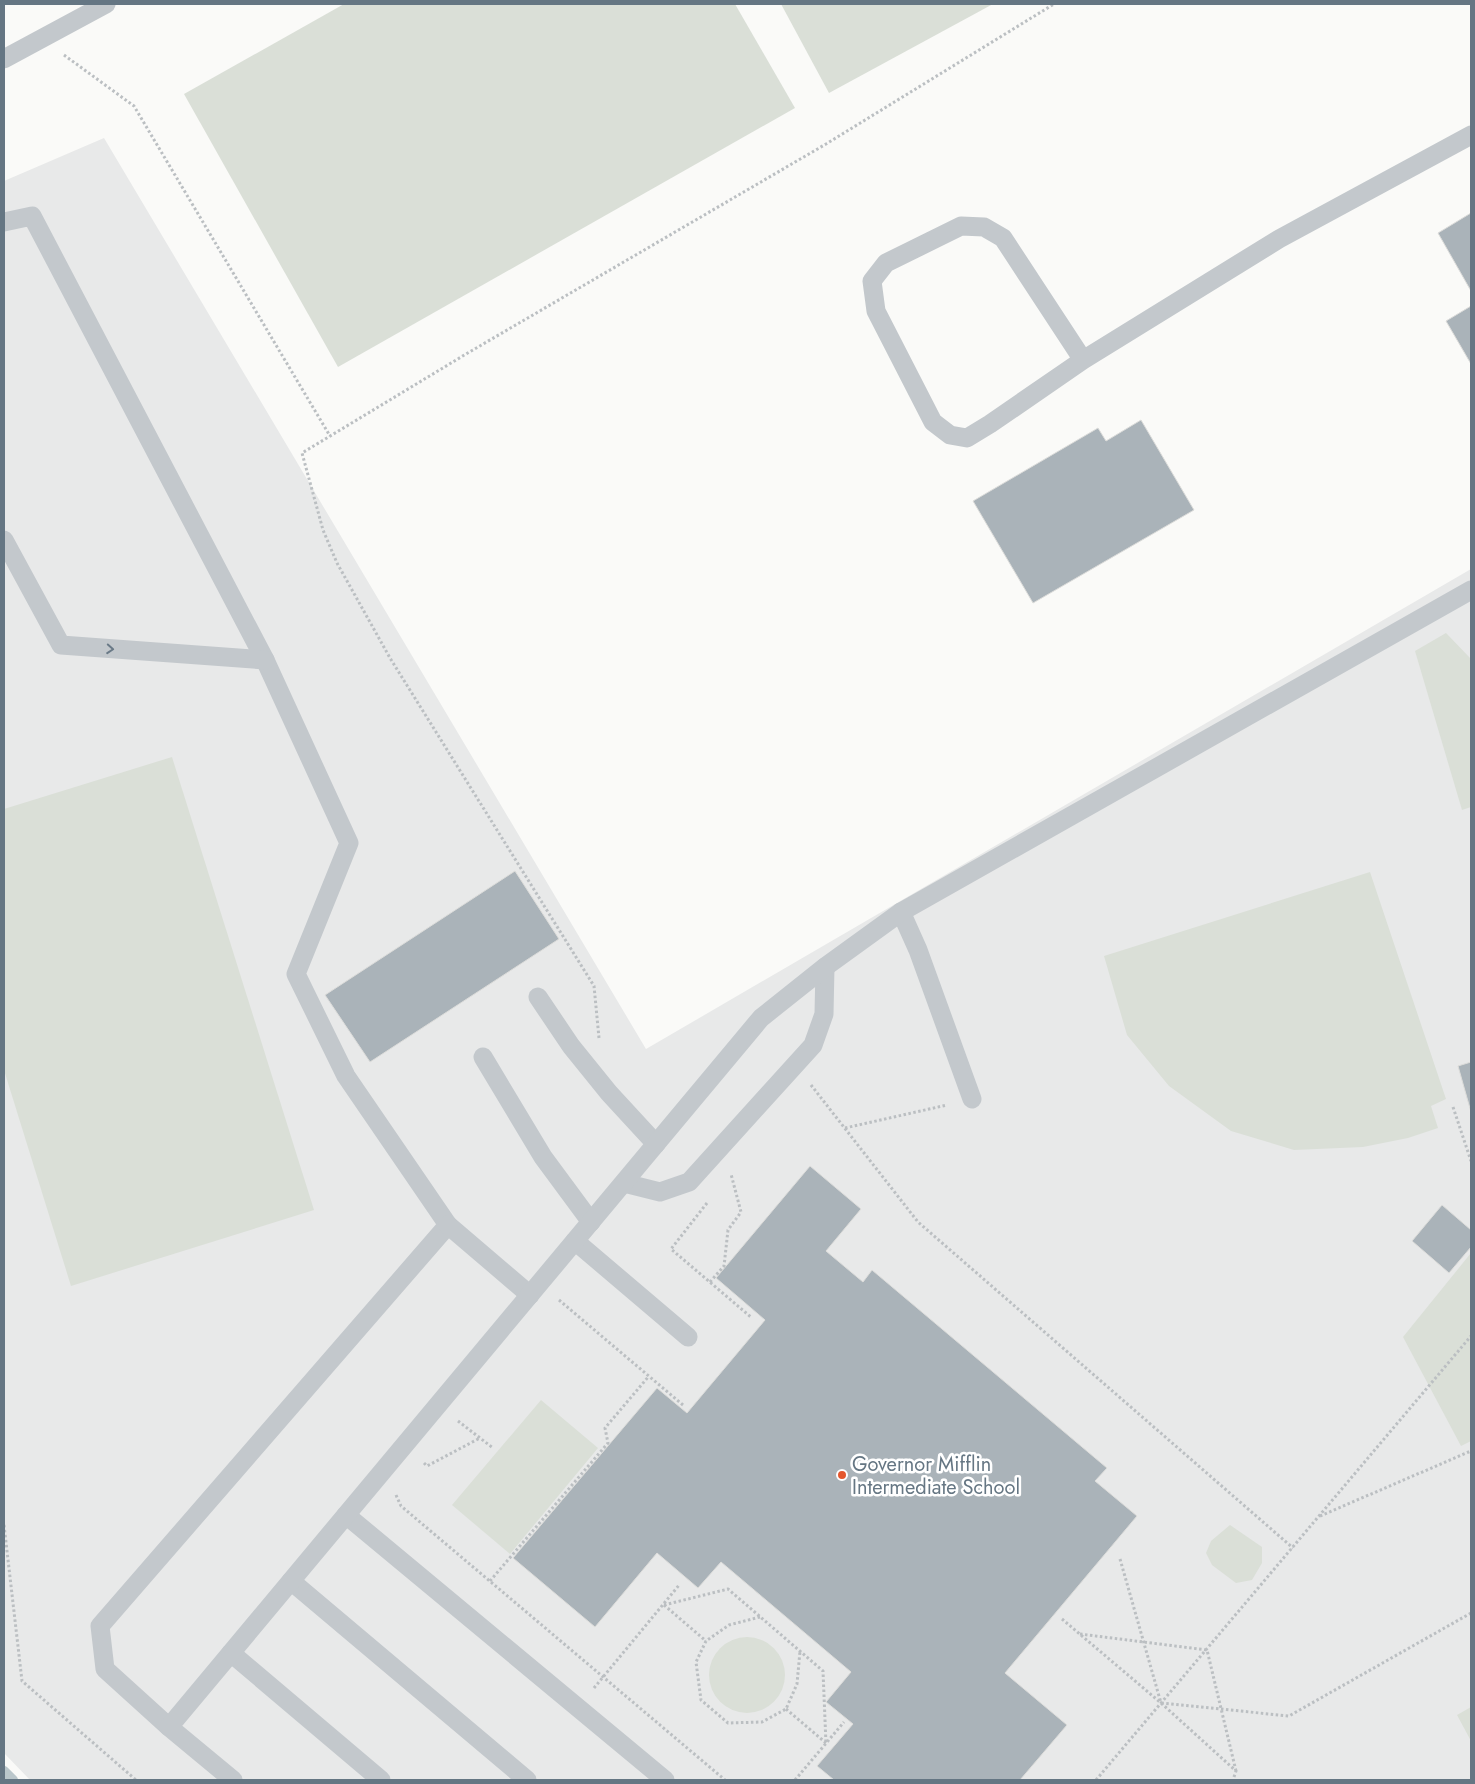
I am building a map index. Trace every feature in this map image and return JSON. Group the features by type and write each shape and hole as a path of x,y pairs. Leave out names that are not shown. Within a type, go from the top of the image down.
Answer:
{"lane":[{"path":"4,59 106,4"},
{"path":"1083,360 1003,238 984,227 961,226 886,263 872,281 876,311 933,422 950,435 967,438 1083,360 1279,238 1471,134"},
{"path":"4,222 32,216 265,660 349,842 296,974 346,1076 448,1225 530,1295"},
{"path":"4,540 61,646 265,660"},
{"path":"169,1727 761,1018 825,967 901,912 1471,590"},
{"path":"901,912 918,950 972,1099"},
{"path":"624,1183 660,1192 689,1182 813,1045 824,1014 825,967"},
{"path":"538,997 571,1046 599,1081 656,1144"},
{"path":"483,1057 543,1157 591,1222"},
{"path":"233,1780 169,1727 105,1669 100,1626 448,1225"},
{"path":"575,1241 688,1337"},
{"path":"346,1515 665,1780"},
{"path":"291,1581 527,1780"},
{"path":"231,1653 381,1780"}],"path":[{"path":"599,1081 599,1034 594,986 390,658 337,563 323,530 302,453 826,144 1054,4"},
{"path":"42,38 134,106 330,436"},
{"path":"804,1090 811,1084 918,1222 1293,1548"},
{"path":"845,1128 972,1099"},
{"path":"1453,1107 1471,1160"},
{"path":"710,1282 724,1266 728,1230 741,1212 731,1173 725,1181"},
{"path":"713,1196 672,1249 752,1318"},
{"path":"554,1295 683,1405"},
{"path":"1096,1780 1471,1336"},
{"path":"490,1581 608,1443 605,1428 649,1376"},
{"path":"452,1416 493,1448"},
{"path":"422,1462 427,1466 480,1438"},
{"path":"1319,1517 1471,1451"},
{"path":"395,1492 400,1506 725,1780"},
{"path":"4,1525 22,1681 136,1780"},
{"path":"1120,1559 1161,1703"},
{"path":"578,1707 680,1584"},
{"path":"664,1605 728,1589 823,1671 826,1744"},
{"path":"664,1605 706,1641"},
{"path":"1161,1703 1289,1716 1471,1613"},
{"path":"760,1617 729,1625 706,1641 696,1662 701,1700 728,1723 762,1722 786,1709 798,1684 800,1651"},
{"path":"1062,1619 1161,1703 1236,1771"},
{"path":"1080,1634 1207,1650"},
{"path":"1207,1650 1236,1771 1233,1780"},
{"path":"786,1709 826,1744"},
{"path":"795,1780 844,1722"}],"shaded area":[{"path":"344,4 735,4 795,108 338,367 184,94"},
{"path":"781,4 993,4 829,93"},
{"path":"104,138 646,1049 1471,569 1471,1780 30,1780 4,1753 4,181"},
{"path":"1446,633 1471,659 1471,807 1462,810 1415,651"},
{"path":"172,757 314,1210 71,1286 4,1070 4,809"},
{"path":"1370,872 1446,1099 1431,1106 1438,1128 1408,1138 1363,1147 1294,1150 1231,1131 1169,1086 1127,1035 1104,956"},
{"path":"1471,1253 1471,1441 1461,1446 1403,1337"},
{"path":"541,1400 598,1448 510,1554 452,1505"},
{"path":"1230,1525 1262,1547 1262,1563 1252,1580 1236,1583 1212,1565 1206,1553 1211,1541"},
{"path":"747,1637 762,1640 774,1648 782,1660 785,1675 782,1690 774,1702 762,1710 747,1713 732,1710 720,1702 712,1690 709,1675 712,1660 720,1648 732,1640"},
{"path":"1471,1707 1471,1741 1457,1715"}],"building":[{"path":"1471,213 1471,291 1438,233"},
{"path":"1471,306 1471,364 1446,321"},
{"path":"1141,420 1194,510 1033,603 973,501 1098,428 1106,441"},
{"path":"515,871 559,939 370,1062 325,995"},
{"path":"1471,1062 1471,1112 1458,1066"},
{"name":"Governor Mifflin Intermediate School","path":"810,1166 861,1209 826,1251 863,1282 872,1270 1107,1468 1095,1481 1137,1516 1005,1673 1067,1725 1020,1780 834,1780 817,1766 853,1724 826,1702 851,1672 721,1562 698,1588 657,1553 595,1627 513,1558 657,1388 687,1413 765,1320 716,1278"},
{"path":"1442,1205 1471,1230 1471,1247 1449,1273 1412,1241"}],"waterway":[{"path":"4,1771 13,1780"}],"place":[{"name":"Governor Mifflin Intermediate School","path":"842,1475"}]}
